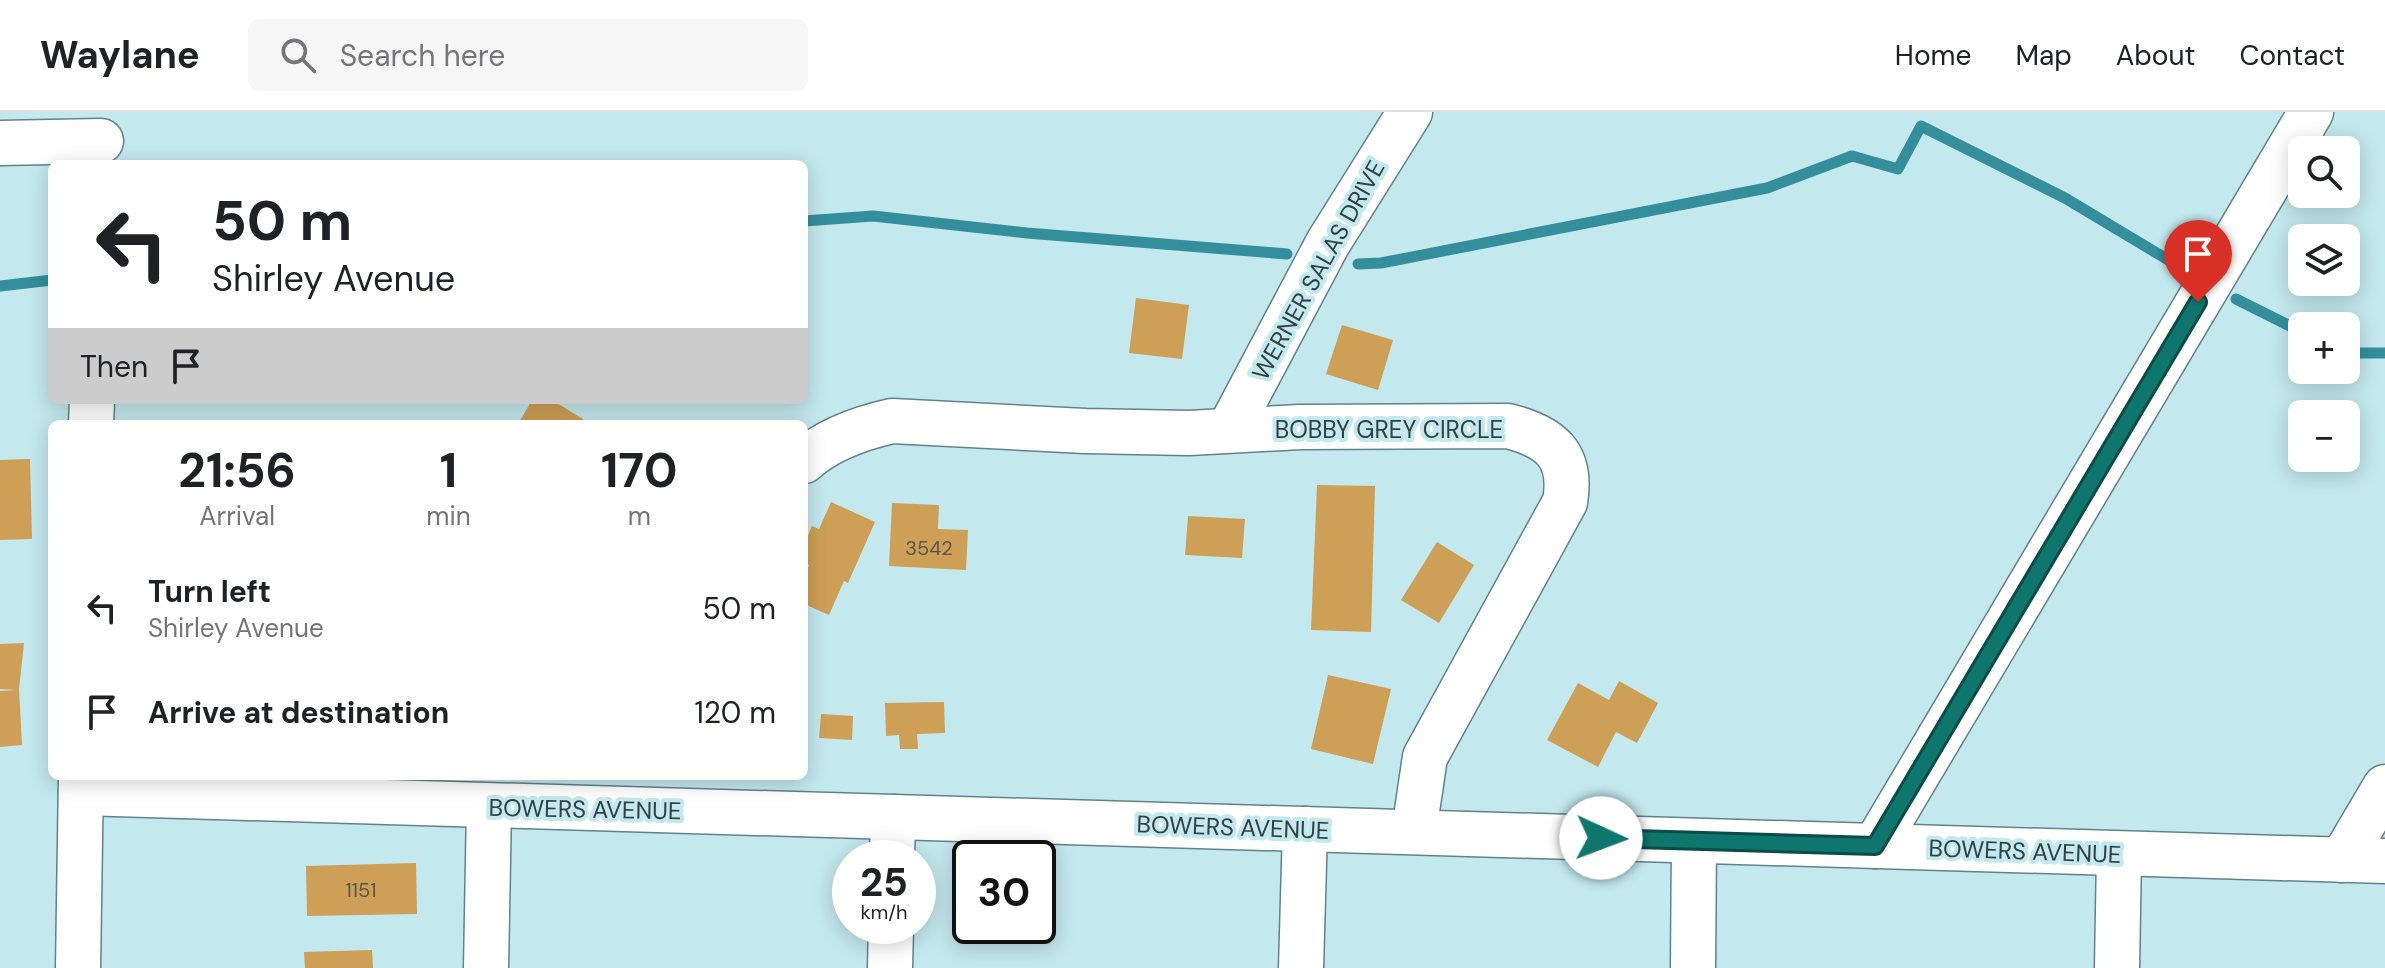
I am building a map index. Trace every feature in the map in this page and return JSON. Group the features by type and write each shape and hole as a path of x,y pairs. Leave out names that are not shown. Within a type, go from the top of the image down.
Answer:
{"street":[{"name":"WERNER SALAS DRIVE","path":"1229,430 1328,243 1410,112"},
{"path":"1875,846 2311,112"},
{"path":"0,143 101,139"},
{"name":"BOBBY GREY CIRCLE","path":"808,458 832,442 865,427 892,421 1189,433 1300,427 1508,426 1532,432 1549,443 1562,458 1569,481 1565,502 1425,757 1414,831"},
{"path":"78,968 81,785"},
{"name":"BOWERS AVENUE","path":"81,785 489,807 603,792 892,838 1305,829 2385,861"},
{"path":"2342,860 2385,787"},
{"path":"486,968 489,807"},
{"path":"1301,968 1305,829"},
{"path":"1693,968 1694,841"},
{"path":"2117,968 2119,854"},
{"path":"890,968 891,944"}],"building":[{"path":"1136,298 1189,305 1182,359 1129,353"},
{"path":"1342,325 1393,340 1378,390 1326,374"},
{"path":"530,404 559,404 583,419 582,420 520,420"},
{"path":"30,459 32,539 0,540 0,460"},
{"path":"1317,485 1375,486 1371,632 1311,630"},
{"path":"831,502 875,522 848,583 844,581 829,615 808,606 808,536 812,526 819,529"},
{"path":"892,503 939,505 938,529 968,530 966,570 889,566"},
{"path":"1188,516 1245,519 1242,558 1185,555"},
{"path":"1437,542 1474,565 1439,623 1401,600"},
{"path":"24,643 19,689 22,745 0,747 0,691 16,690 0,689 0,644"},
{"path":"1328,675 1391,689 1373,764 1311,749"},
{"path":"1619,681 1658,703 1637,743 1616,732 1598,767 1547,740 1578,683 1609,700"},
{"path":"944,702 945,733 917,734 918,749 900,749 899,735 886,736 885,703"},
{"path":"821,714 853,716 852,740 819,738"},
{"path":"416,863 417,914 307,916 306,866"},
{"path":"372,950 373,968 305,968 304,952"}],"waterway":[{"path":"1358,264 1381,263 1767,188 1852,156 1898,169 1921,126 2065,198 2180,267"},
{"path":"808,221 873,216 1027,233 1287,254"},
{"path":"0,286 48,280"},
{"path":"2236,299 2288,325"},
{"path":"2360,353 2385,353"}],"route":[{"path":"1601,838 1875,846 2198,302"}]}
